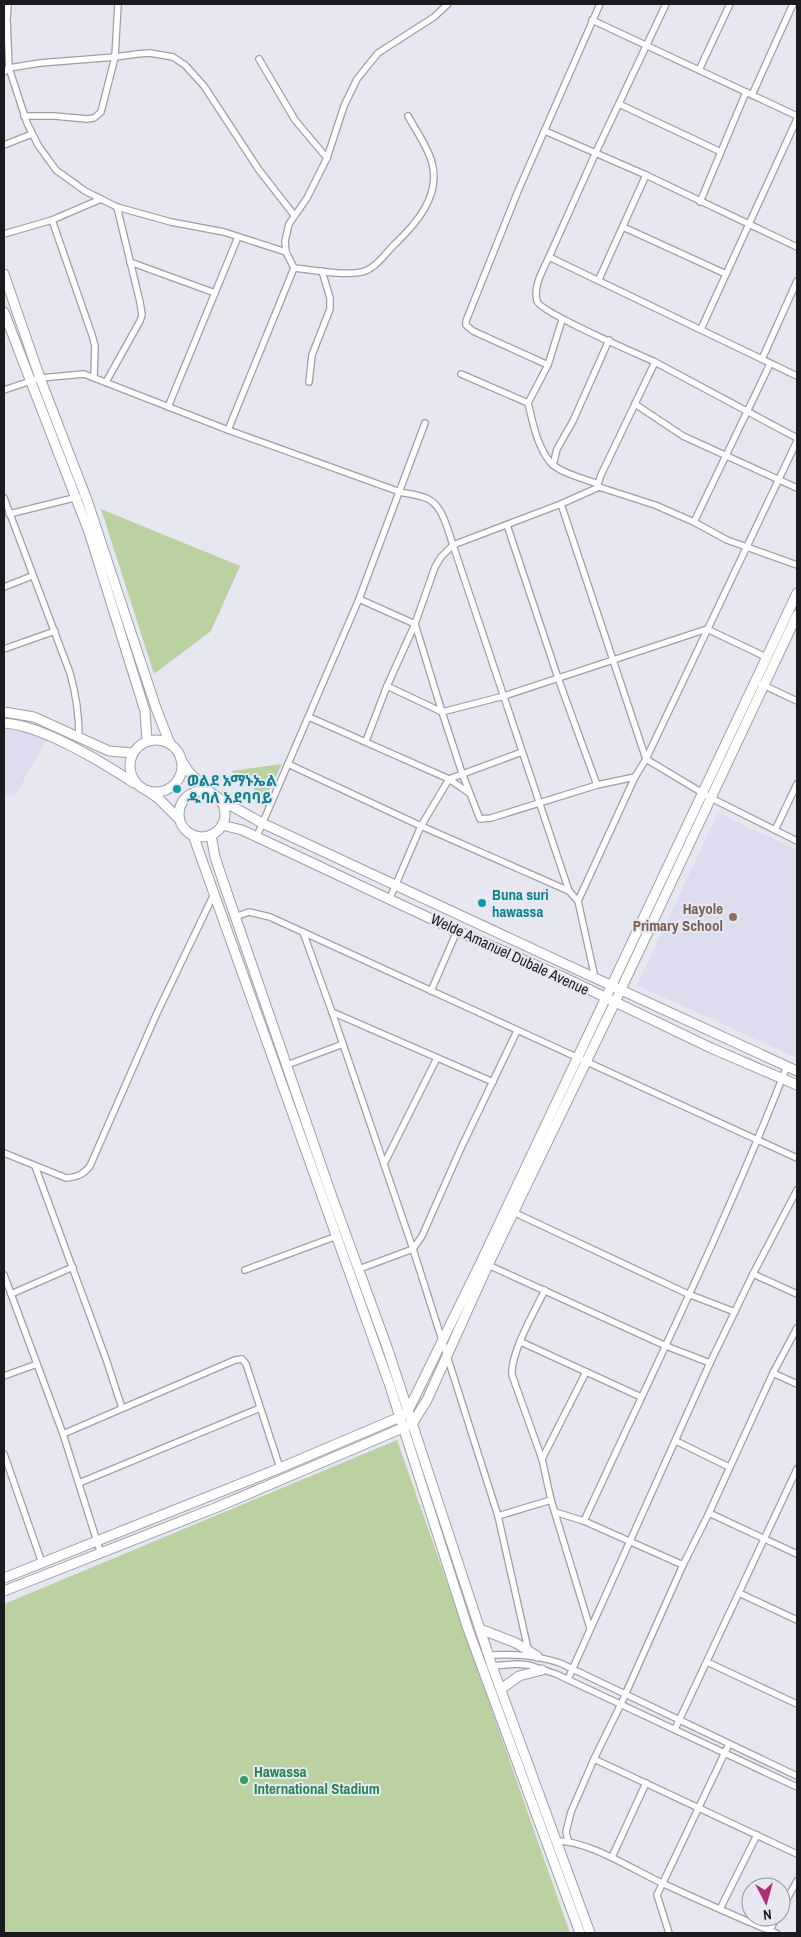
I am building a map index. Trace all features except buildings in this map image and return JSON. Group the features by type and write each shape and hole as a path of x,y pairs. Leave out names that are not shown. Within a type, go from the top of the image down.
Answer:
{"main road":[{"path":"4,274 40,378 87,500 156,708 170,744 177,751 189,772 209,791 262,823 594,978 797,1070"},
{"path":"4,312 75,496 114,607 145,712 147,741"},
{"path":"4,1578 280,1468 400,1417 408,1411 485,1264 611,1000 703,793 797,593"},
{"path":"616,988 711,798 797,615"},
{"path":"4,712 34,717 115,753 133,753"},
{"path":"4,723 40,732 106,764 159,799 178,818 182,827 193,835 207,836 216,832 222,825 225,817 225,808 222,800"},
{"path":"137,784 129,768 133,753 147,741 161,741 170,744"},
{"path":"145,790 156,792 173,786 179,778 182,769 181,760"},
{"path":"178,818 179,808 183,800 190,793 199,790 209,791"},
{"name":"Welde Amanuel Dubale Avenue","path":"222,825 238,828 257,836 457,931 512,954 711,1048 797,1085"},
{"path":"211,834 215,857 235,917 408,1411 408,1426 468,1629 580,1933"},
{"path":"193,835 400,1417 408,1426 492,1666 590,1933"},
{"path":"512,954 518,942"},
{"path":"4,1591 101,1554 408,1426 427,1400 485,1264"},
{"path":"480,1629 528,1649 537,1656"},
{"path":"501,1689 519,1676 542,1670"}],"street":[{"path":"8,4 5,14 9,68 24,116 32,134 56,170 116,208 171,222 224,232 286,252"},
{"path":"24,116 94,118 101,112 115,58 118,4"},
{"path":"228,430 294,268 286,252 285,241 289,224 307,198 328,158 344,106 357,79 378,53 434,17 448,4"},
{"path":"548,365 473,330 466,325 466,321 518,191 600,4"},
{"path":"578,901 635,777 646,759 797,439 656,362 562,320 542,307 537,301 538,280 666,4"},
{"path":"699,70 730,4"},
{"path":"700,202 721,152 794,4"},
{"path":"592,20 797,117 701,329"},
{"path":"4,72 9,68 74,59 115,58 150,53 173,57 185,65 204,86 259,170 294,215"},
{"path":"259,59 294,120 328,158"},
{"path":"619,104 721,152"},
{"path":"294,268 348,273 362,272 370,269 406,234 425,209 434,190 435,178 432,162 408,116"},
{"path":"545,130 646,175 797,247"},
{"path":"4,145 32,134"},
{"path":"599,280 646,175"},
{"path":"4,234 52,220 102,200"},
{"path":"106,382 142,315 116,208"},
{"path":"52,220 95,346 94,377"},
{"path":"623,227 726,274"},
{"path":"168,407 238,237"},
{"path":"549,257 797,376"},
{"path":"130,262 215,293"},
{"path":"309,382 312,355 330,309 330,298 322,271"},
{"path":"762,359 797,281"},
{"path":"562,320 548,365 528,403 540,446 553,465 598,485 655,505 694,522 727,540 797,565"},
{"path":"553,465 558,449 573,421 609,340"},
{"path":"366,741 441,557 453,545 561,504 598,485 656,362"},
{"path":"694,522 770,364"},
{"path":"4,390 40,378 84,374 228,430 400,492 429,499 443,517 569,891 578,901 594,978"},
{"path":"461,374 528,403"},
{"path":"635,404 683,436 797,488"},
{"path":"257,836 359,598 425,423"},
{"path":"9,514 75,496 87,500"},
{"path":"4,498 32,576 55,631 76,694 79,737"},
{"path":"561,504 646,759 711,798 797,840"},
{"path":"507,525 558,678 597,785"},
{"path":"4,587 32,576"},
{"path":"359,598 415,624 462,773 480,819 491,818 597,785 635,777"},
{"path":"387,686 442,712 504,696 707,629 768,658"},
{"path":"4,650 55,631"},
{"path":"756,681 797,701"},
{"path":"309,717 449,779 470,793"},
{"path":"390,898 421,826 449,779 522,752"},
{"path":"288,764 421,826 569,891"},
{"path":"774,830 797,784"},
{"path":"4,1153 66,1178 76,1177 84,1173 90,1166 157,1013 214,894"},
{"path":"235,917 249,912 258,913 303,932 797,1158"},
{"path":"431,991 457,931"},
{"path":"303,932 413,1249 498,1516 528,1649"},
{"path":"332,1012 492,1082"},
{"path":"359,1268 413,1249 428,1224 461,1148 517,1030"},
{"path":"286,1065 343,1044"},
{"path":"384,1164 437,1058"},
{"path":"584,1521 666,1346 758,1139 787,1066"},
{"path":"35,1166 73,1267 122,1408"},
{"path":"568,1679 710,1363 753,1274 797,1190"},
{"path":"511,1210 688,1294 735,1312"},
{"path":"245,1270 337,1236"},
{"path":"485,1264 666,1346 710,1363"},
{"path":"11,1294 73,1267"},
{"path":"753,1274 797,1294"},
{"path":"4,1275 63,1434 101,1554"},
{"path":"545,1290 520,1342 512,1375 542,1459 550,1500 590,1628"},
{"path":"568,1840 566,1832 571,1812 594,1759 773,1373 797,1328"},
{"path":"520,1342 641,1397"},
{"path":"63,1434 234,1360 242,1360 246,1364 280,1468"},
{"path":"4,1376 37,1364"},
{"path":"542,1459 586,1372"},
{"path":"773,1373 797,1384"},
{"path":"79,1483 260,1408"},
{"path":"676,1442 729,1467"},
{"path":"4,1454 42,1564"},
{"path":"675,1728 797,1469"},
{"path":"498,1516 550,1500"},
{"path":"555,1512 584,1521 684,1565"},
{"path":"709,1513 797,1554"},
{"path":"739,1593 797,1620"},
{"path":"489,1655 514,1654 537,1656 573,1668 797,1776"},
{"path":"707,1662 797,1704"},
{"path":"492,1666 529,1665 568,1679 797,1787"},
{"path":"669,1933 657,1895 729,1744"},
{"path":"594,1759 797,1854"},
{"path":"612,1858 646,1783"},
{"path":"720,1909 757,1835"},
{"path":"555,1841 568,1840 612,1858 662,1883 741,1918"},
{"path":"758,1933 762,1927 776,1933"},
{"path":"769,1931 771,1927"}],"shaded area":[{"path":"4,726 47,739 16,794 10,796 4,793"},
{"name":"Hayole Primary School","path":"718,813 797,850 797,1058 637,985"}],"green space":[{"path":"101,509 240,566 211,631 154,674"},
{"path":"282,764 265,798 231,771"},
{"path":"397,1440 570,1933 4,1933 4,1604"}],"place":[{"name":"ወልደ አማኑኤል ዱባለ አደባባይ","path":"177,789"},
{"name":"Buna suri hawassa","path":"482,903"},
{"name":"Hayole Primary School","path":"733,917"},
{"name":"Hawassa International Stadium","path":"244,1780"}]}
